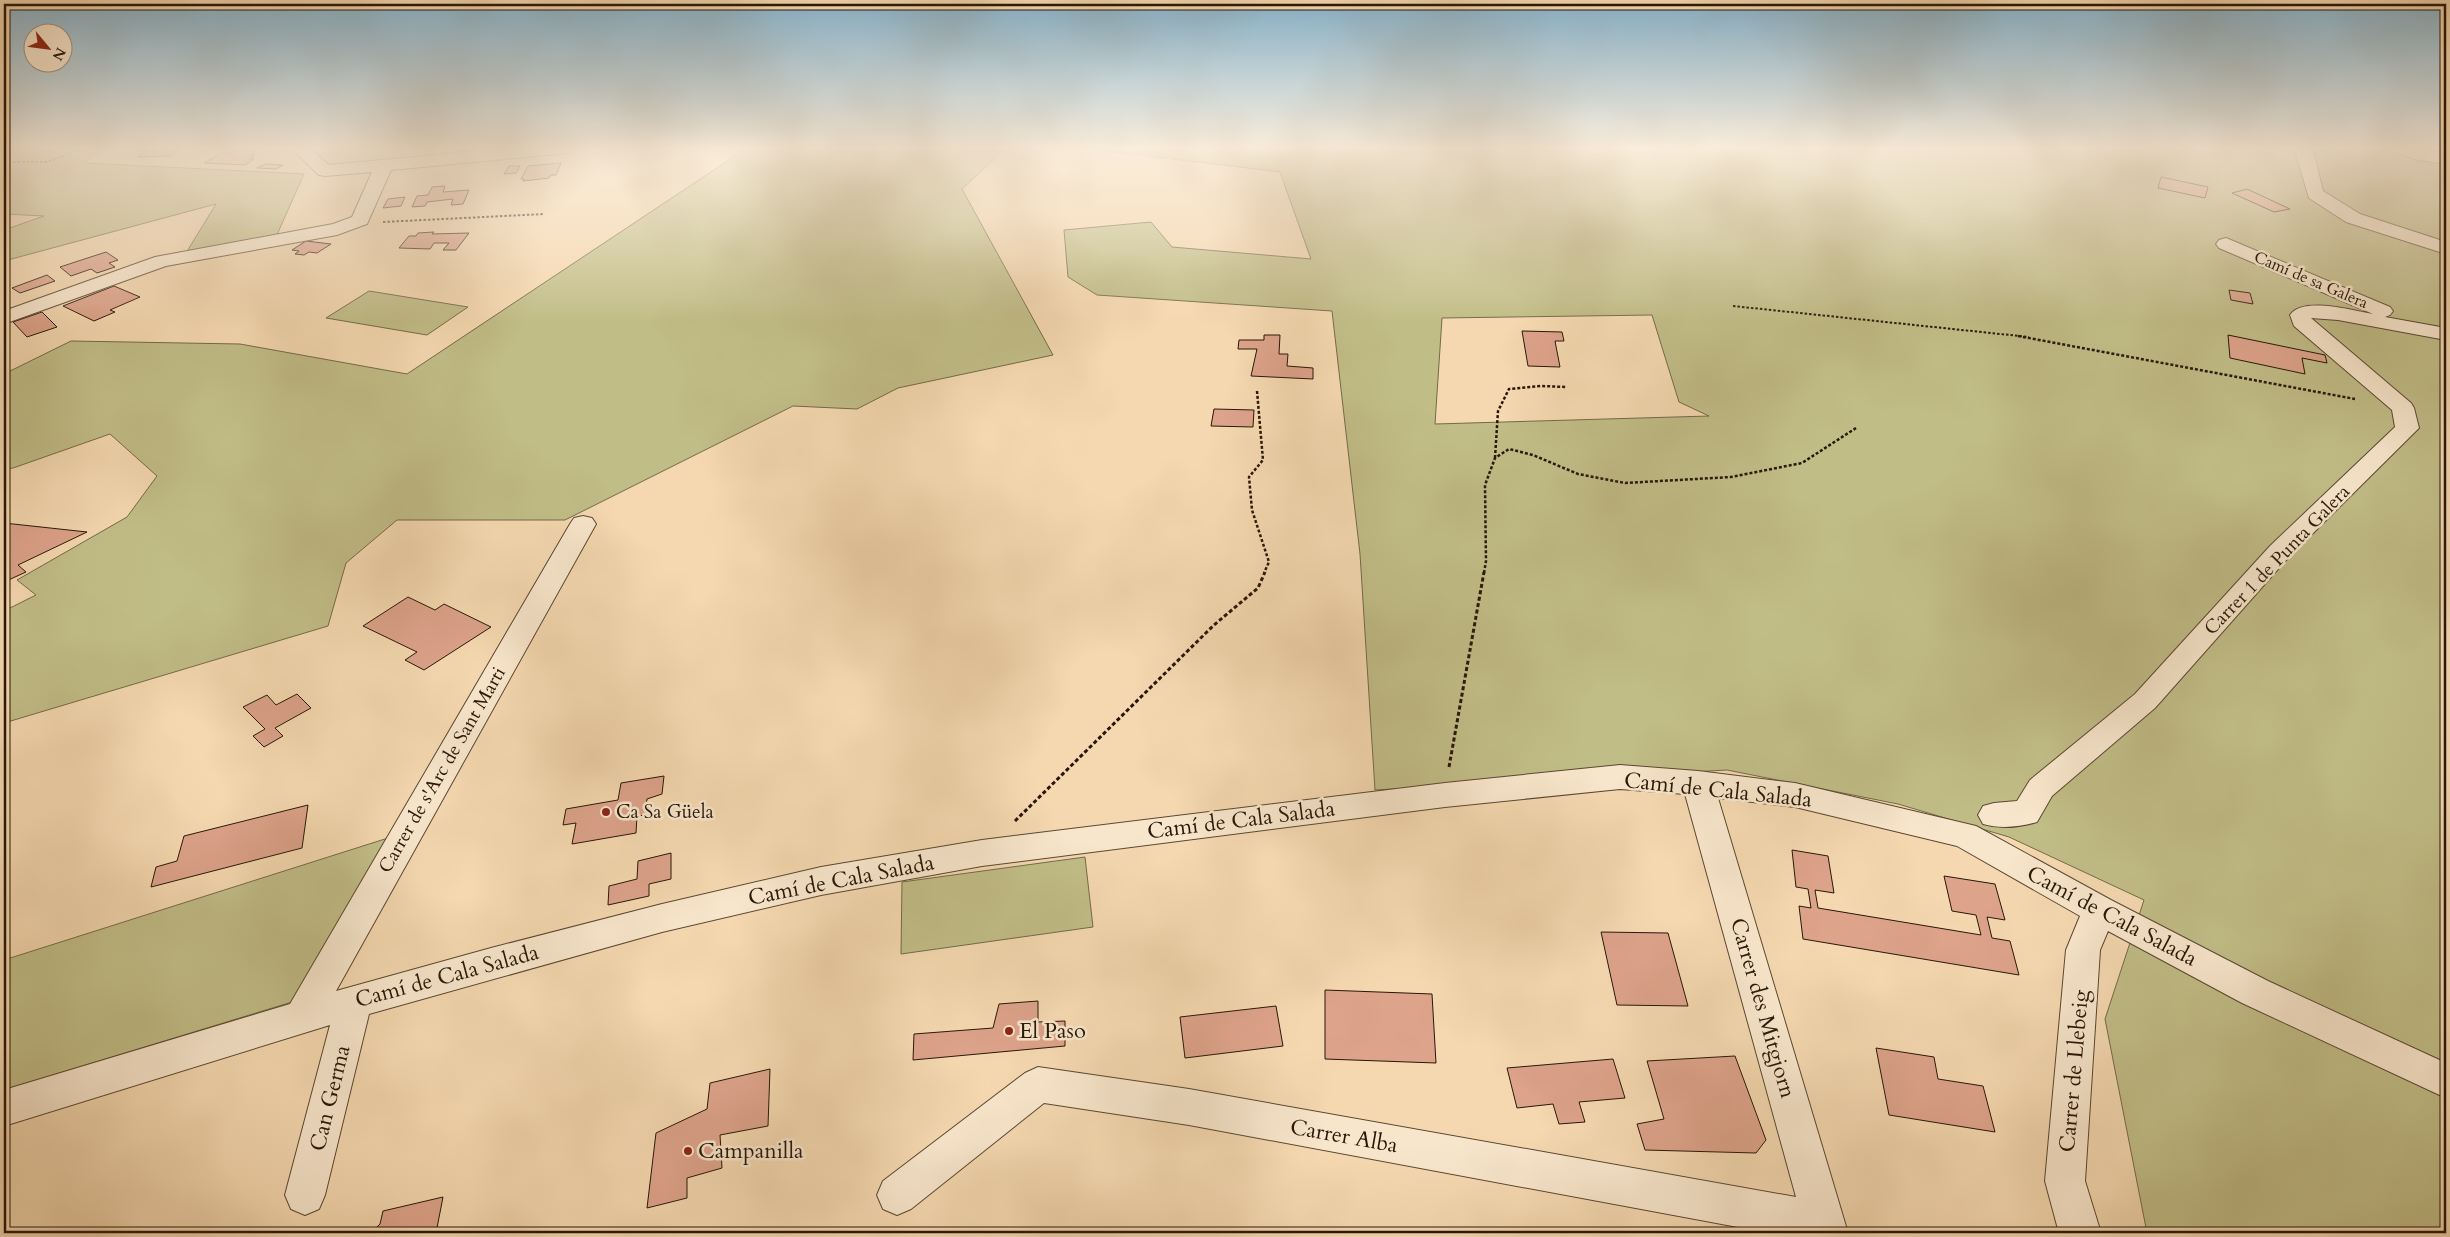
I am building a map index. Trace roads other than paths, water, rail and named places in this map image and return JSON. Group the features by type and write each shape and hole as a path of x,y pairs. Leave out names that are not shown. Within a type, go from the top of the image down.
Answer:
{"street":[{"path":"4,318 162,261 337,229 360,220 366,206"},
{"path":"2333,206 2352,218 2446,248"},
{"name":"Camí de sa Galera","path":"2226,244 2384,311 2390,323"},
{"name":"Carrer 1 de Punta Galera","path":"1966,835 1994,815 2026,813 2041,788 2144,701 2279,552 2407,428 2403,408 2310,328 2338,314 2390,323"},
{"path":"2390,323 2446,334"},
{"name":"Carrer de s'Arc de Sant Marti","path":"302,1017 583,524"},
{"name":"Camí de Cala Salada","path":"4,1108 354,1002 681,914 821,881 982,853 1444,795 1620,777 1698,783 1795,796 1966,835 2099,910 2263,996 2446,1081"},
{"name":"Carrer des Mitgjorn","path":"1698,783 1826,1228"},
{"name":"Carrer de Llebeig","path":"2080,1233 2065,1181 2083,950 2099,910"},
{"name":"Can Germa","path":"305,1195 354,1002"},
{"name":"Carrer Alba","path":"897,1194 1038,1085 1189,1108 1826,1228"}],"place":[{"name":"Ca Sa Güela","path":"606,812"},
{"name":"El Paso","path":"1009,1031"},
{"name":"Campanilla","path":"688,1151"}]}
